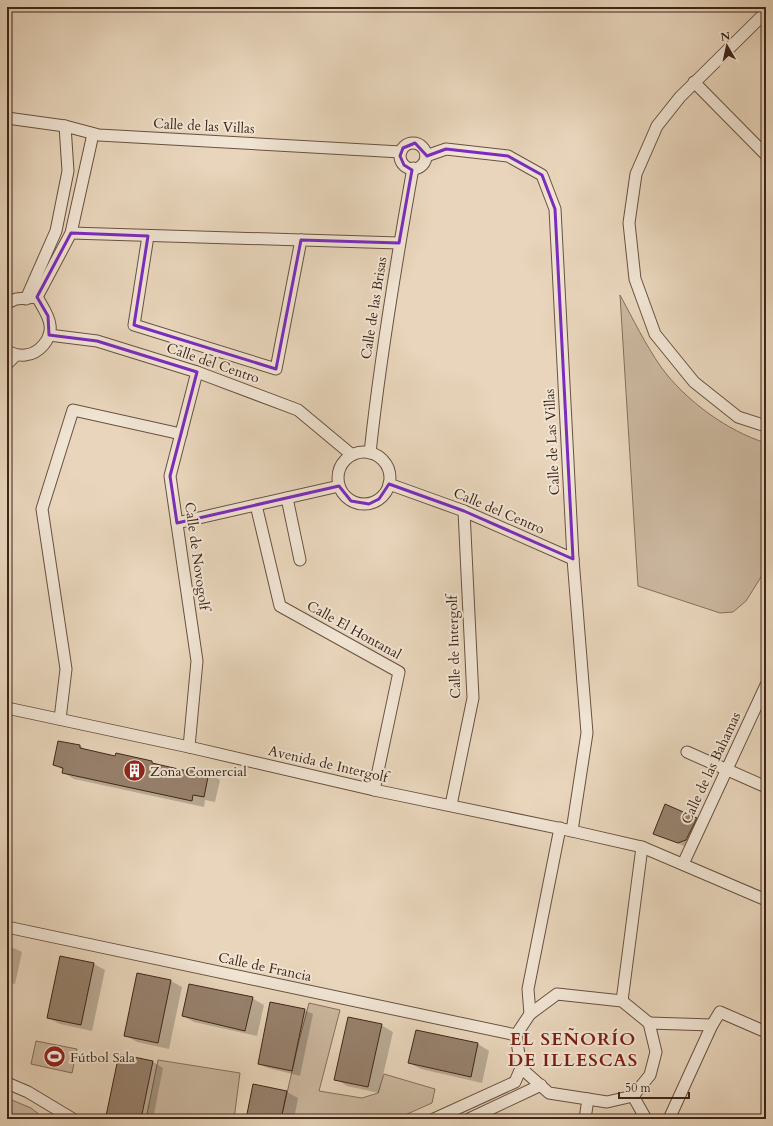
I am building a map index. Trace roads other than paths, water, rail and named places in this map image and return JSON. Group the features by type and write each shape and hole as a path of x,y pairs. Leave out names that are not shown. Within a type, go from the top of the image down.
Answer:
{"street":[{"path":"766,12 694,82 657,126 636,174 630,223 634,279 655,334 694,382 738,417 766,426"},
{"path":"694,82 766,155"},
{"name":"Calle de las Villas","path":"7,118 65,126 93,134 401,152"},
{"path":"32,298 56,231 68,171 65,126"},
{"path":"32,298 70,234 93,134"},
{"path":"415,143 422,147 426,156 422,165 413,168 404,165 402,162 401,152 406,145 415,143"},
{"name":"Calle de Las Villas","path":"426,156 446,149 508,156 542,174 555,209 574,559 587,733 572,830"},
{"name":"Calle de las Brisas","path":"370,453 376,394 399,243 413,168"},
{"path":"70,234 399,243"},
{"path":"148,236 134,325 276,369 301,240"},
{"path":"7,303 16,299 32,298"},
{"path":"7,364 11,353 26,355 35,352 45,344 49,335 50,326 48,316 32,298"},
{"name":"Calle del Centro","path":"49,335 97,341 197,372 298,410 352,455"},
{"name":"Calle de Novogolf","path":"189,747 197,661 170,476 197,372"},
{"path":"60,719 66,669 42,509 73,410 181,434"},
{"path":"361,452 370,453 378,457 385,464 389,472 389,484 385,493 379,499 369,504 351,501 344,496 339,486 338,477 340,468 344,461 352,455 361,452"},
{"name":"Calle del Centro","path":"389,484 464,511 574,559"},
{"path":"177,523 339,486"},
{"path":"287,498 300,560"},
{"name":"Calle El Hontanal","path":"256,505 280,606 399,672 374,790"},
{"name":"Calle de Intergolf","path":"451,805 473,698 464,511"},
{"name":"Calle de las Bahamas","path":"683,864 766,685"},
{"name":"Avenida de Intergolf","path":"7,708 189,747 374,790 572,830 642,847 766,900"},
{"path":"687,752 766,787"},
{"path":"530,1014 528,989 560,828"},
{"path":"622,1001 642,847"},
{"name":"Calle de Francia","path":"7,927 516,1035"},
{"path":"434,1119 516,1082 521,1068 516,1035 530,1014 557,994 622,1001 649,1023 656,1052 650,1075 633,1096 607,1102 549,1093 521,1068"},
{"path":"669,1119 712,1025 720,1012 766,1032"},
{"path":"649,1023 712,1025"},
{"path":"7,1083 28,1092 73,1119"},
{"path":"469,1119 540,1085"},
{"path":"633,1096 646,1119"},
{"path":"585,1119 588,1099"}],"place":[{"name":"Zona Comercial","path":"134,771"},
{"name":"Fútbol Sala","path":"54,1057"}],"district":[{"name":"EL SEÑORÍO DE ILLESCAS","path":"573,1049"}]}
